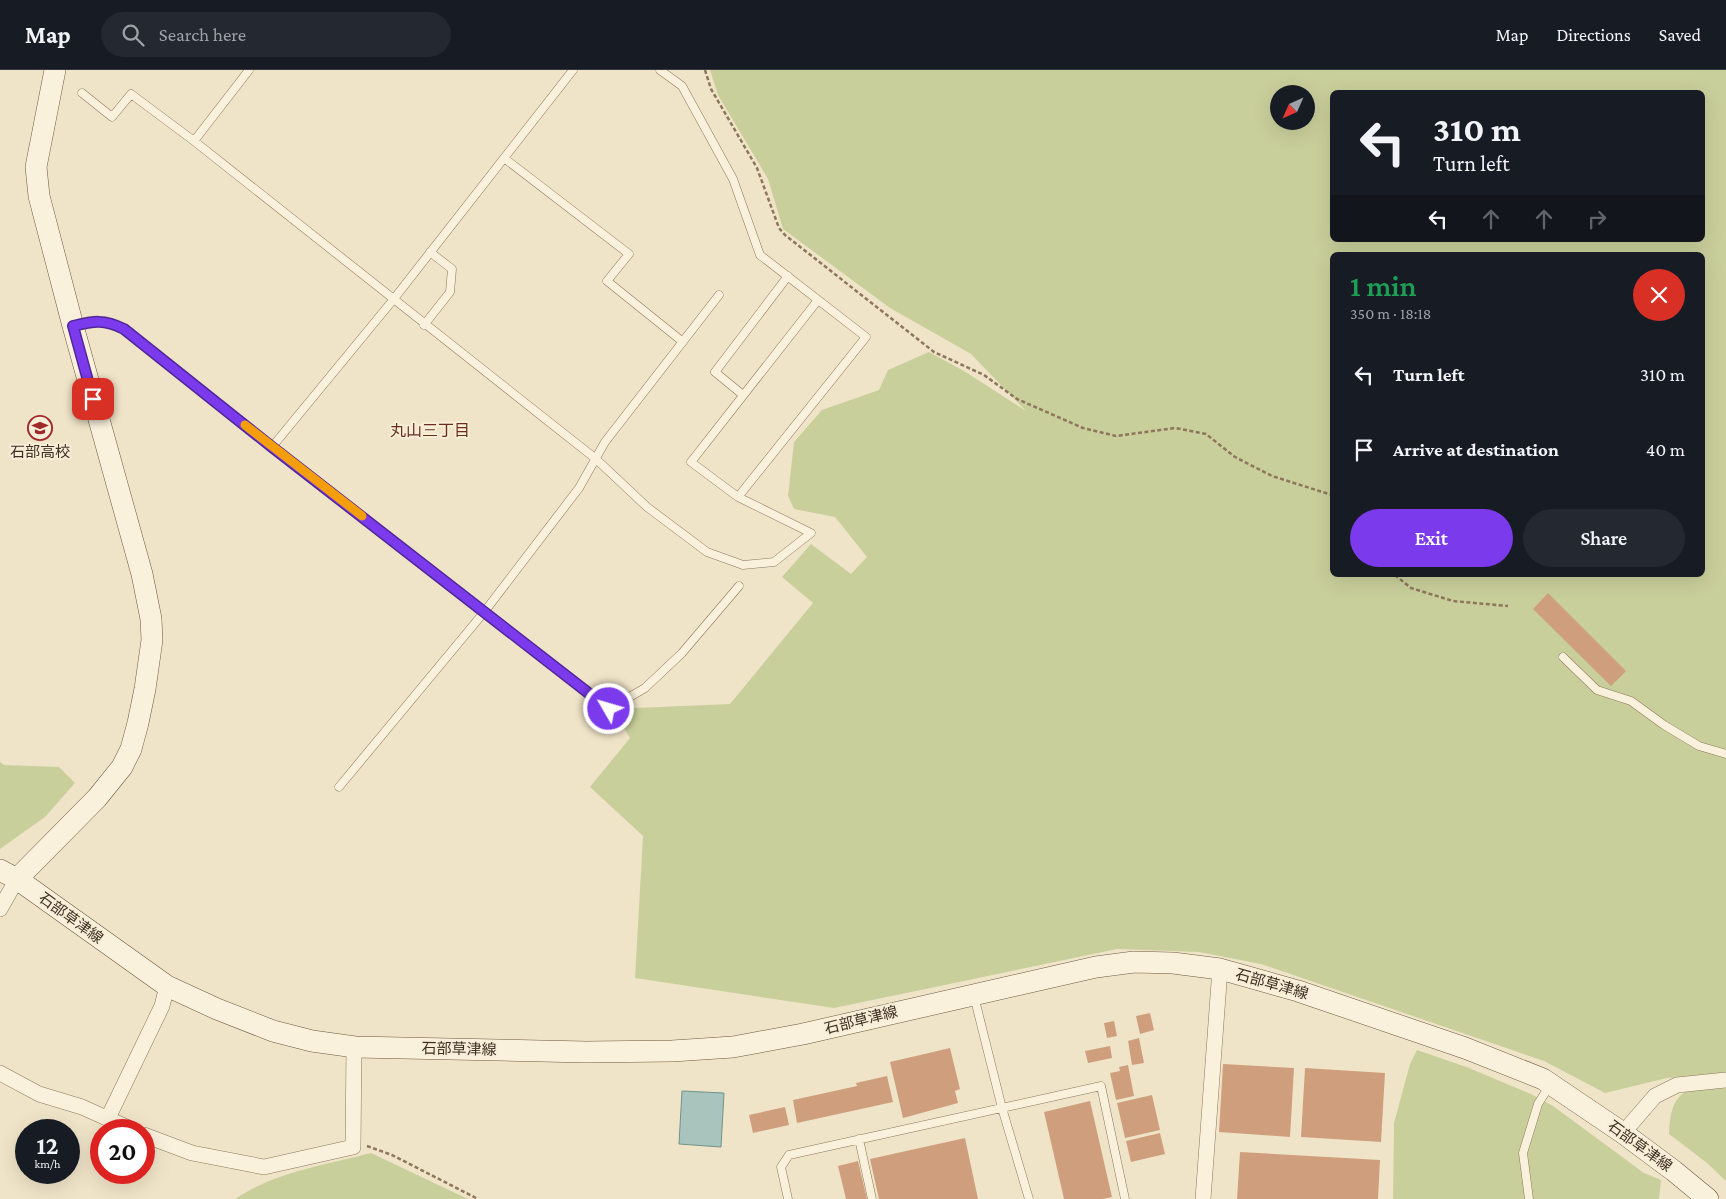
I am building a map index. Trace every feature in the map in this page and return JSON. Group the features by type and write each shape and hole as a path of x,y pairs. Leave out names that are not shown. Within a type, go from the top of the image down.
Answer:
{"main road":[{"path":"9,874 97,798 122,767 131,749 138,723 152,640 151,619 142,574 47,231 40,196 36,166 55,70"},
{"name":"石部草津線","path":"9,874 167,986 217,1009 273,1031 312,1041 354,1047 586,1052 672,1051 733,1047 803,1034 1096,966 1134,962 1220,969 1298,991 1466,1048 1542,1079 1623,1133 1708,1199"}],"street":[{"path":"0,909 9,874"},
{"path":"1202,1199 1220,969"},
{"path":"0,1074 39,1094 82,1107 108,1118 162,1006 167,986"},
{"path":"155,1139 192,1153 264,1167 353,1147 354,1047"},
{"path":"1623,1133 1655,1096 1677,1085 1726,1080"}],"lane":[{"path":"194,142 250,70"},
{"path":"272,447 393,300 574,70"},
{"path":"660,70 682,86 733,179 760,255 866,337 738,497"},
{"path":"82,93 112,117 131,94 596,459 647,507 706,552 743,566 774,562 811,533 738,497 691,462 818,300"},
{"path":"504,158 629,254 606,281 683,342"},
{"path":"424,325 450,292 452,269 430,252"},
{"path":"743,395 715,372 788,276"},
{"path":"339,787 485,611 579,488 605,442 719,295"},
{"path":"73,326 94,321 105,322 124,329 272,447 609,709 645,688 682,652 739,586"},
{"path":"1563,657 1597,690 1631,701 1664,725 1699,746 1726,754"},
{"path":"974,994 1002,1108 1029,1199"},
{"path":"1529,1199 1523,1153 1538,1104 1550,1084"},
{"path":"788,1199 782,1167 789,1155 1101,1086 1125,1199"},
{"path":"859,1139 872,1199"}],"path":[{"path":"705,70 711,89 758,168 779,228 830,272 890,316 934,352 984,375 1017,399 1083,428 1116,436 1175,428 1206,434 1235,456 1272,476 1330,494"},
{"path":"1397,577 1411,588 1453,601 1508,606"},
{"path":"353,1147 368,1146 392,1155 478,1199"}],"green space":[{"path":"710,70 1726,70 1726,1074 1667,1078 1605,1093 1544,1061 1261,964 1199,952 1117,949 834,1008 635,978 643,836 590,787 630,738 612,709 730,704 813,603 782,577 811,544 851,574 867,557 835,517 794,509 788,496 794,442 822,410 879,390 888,370 929,352 964,371 1026,411 971,354 890,308 783,229 768,179 718,95"},
{"path":"0,762 4,765 59,767 75,783 45,817 0,849"},
{"path":"1417,1050 1469,1068 1531,1094 1553,1106 1644,1173 1661,1180 1659,1199 1393,1199 1394,1123 1410,1064"},
{"path":"1726,1088 1726,1181 1707,1163 1669,1134 1673,1108 1679,1097 1690,1090"},
{"path":"371,1153 468,1199 235,1199 250,1190 283,1176"}],"water":[{"path":"682,1091 724,1093 721,1147 679,1144"}],"building":[{"path":"1548,593 1626,671 1611,686 1533,609"},
{"path":"1150,1013 1154,1030 1140,1034 1136,1016"},
{"path":"1114,1021 1117,1036 1107,1038 1104,1023"},
{"path":"1139,1038 1144,1063 1132,1065 1128,1041"},
{"path":"1110,1046 1112,1058 1088,1063 1085,1051"},
{"path":"950,1048 960,1089 955,1091 958,1103 903,1118 890,1062"},
{"path":"1223,1064 1294,1068 1290,1137 1219,1132"},
{"path":"1128,1065 1134,1096 1116,1100 1110,1073 1120,1071 1119,1067"},
{"path":"1305,1068 1385,1073 1381,1142 1301,1137"},
{"path":"887,1076 893,1102 797,1123 793,1100 857,1086 856,1083"},
{"path":"1152,1095 1160,1130 1125,1138 1117,1103"},
{"path":"1090,1101 1112,1197 1103,1199 1064,1199 1044,1112"},
{"path":"785,1107 789,1125 753,1133 749,1115"},
{"path":"1160,1133 1165,1154 1131,1162 1126,1141"},
{"path":"965,1138 978,1199 879,1199 870,1159"},
{"path":"1240,1152 1380,1160 1378,1199 1237,1199"},
{"path":"858,1161 867,1199 846,1199 838,1166"}],"slow traffic":[{"path":"245,425 362,516"}],"place":[{"name":"石部高校","path":"40,428"}],"district":[{"name":"丸山三丁目","path":"430,430"}],"route":[{"path":"93,399 73,326 94,321 113,324 124,329 272,447 609,709"}]}
